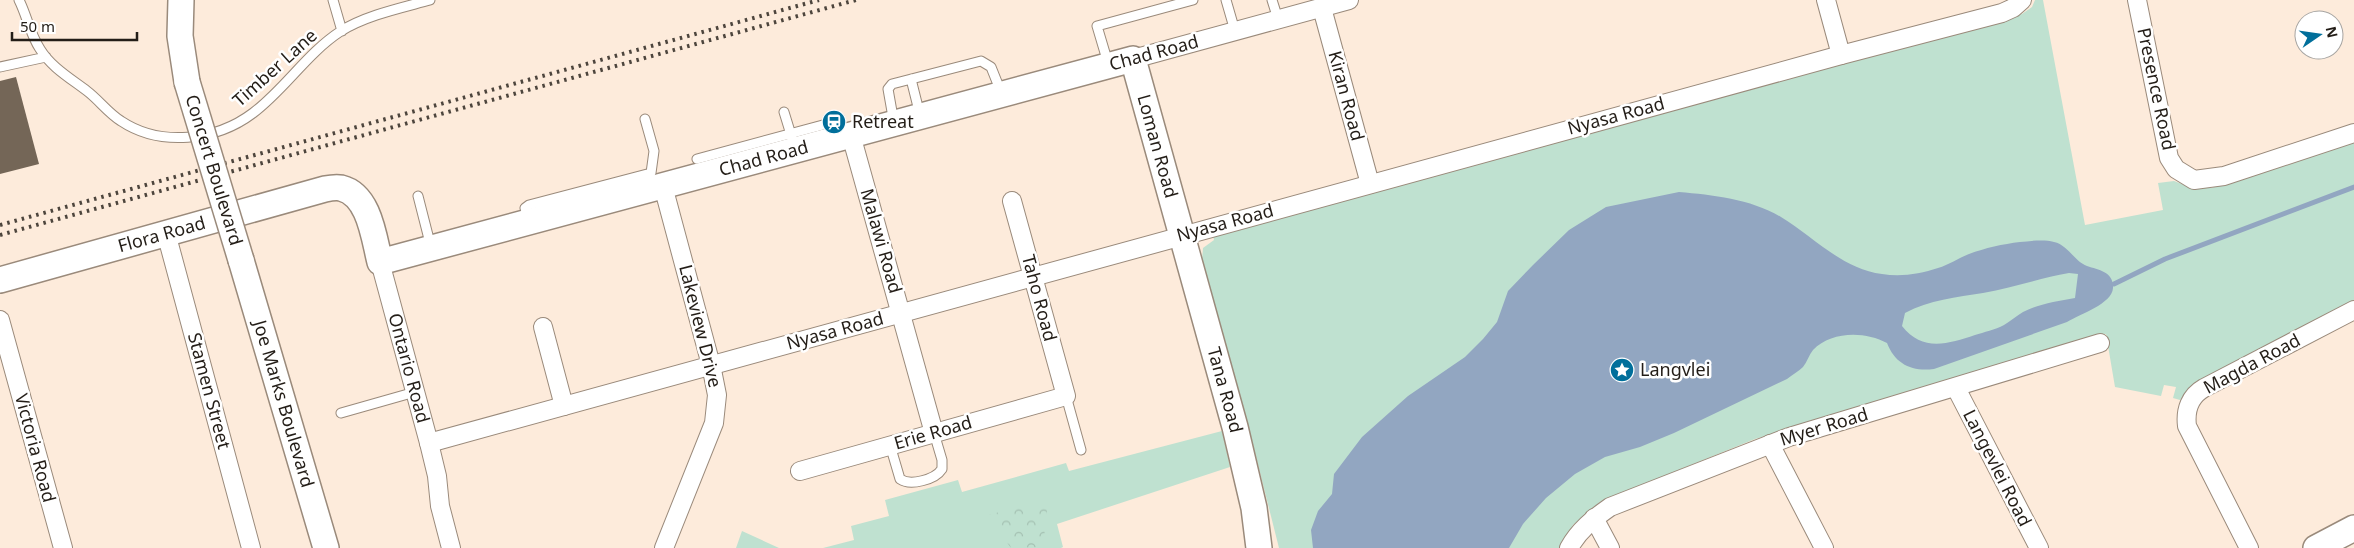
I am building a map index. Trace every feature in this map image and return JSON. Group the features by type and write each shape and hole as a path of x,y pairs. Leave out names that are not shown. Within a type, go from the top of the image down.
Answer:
{"street":[{"name":"Concert Boulevard","path":"181,0 180,36 187,82 241,260"},
{"name":"Chad Road","path":"380,262 663,186 793,142 843,129 894,124 1349,0"},
{"path":"1826,0 1841,55"},
{"name":"Presence Road","path":"2137,0 2170,158 2176,169 2194,180 2224,176 2354,133"},
{"name":"Nyasa Road","path":"429,443 1841,55 2002,13 2021,2"},
{"name":"Kiran Road","path":"1322,8 1370,184"},
{"name":"Loman Road","path":"1133,59 1181,236"},
{"name":"Malawi Road","path":"843,129 901,313 934,433"},
{"name":"Lakeview Drive","path":"663,186 711,365 717,395 714,423 664,548"},
{"name":"Flora Road","path":"0,280 325,188 341,188 352,193"},
{"name":"Ontario Road","path":"352,193 362,204 367,214 429,443 437,476 440,506 451,548"},
{"name":"Taho Road","path":"1012,201 1066,396"},
{"name":"Stamen Street","path":"166,234 252,548"},
{"name":"Tana Road","path":"1181,236 1235,427 1254,508 1259,548"},
{"name":"Joe Marks Boulevard","path":"241,260 326,548"},
{"name":"Magda Road","path":"2249,548 2187,426 2186,416 2190,400 2204,388 2354,310"},
{"name":"Victoria Road","path":"0,320 62,548"},
{"path":"543,328 564,406"},
{"name":"Myer Road","path":"1569,548 1577,535 1594,518 1610,507 1770,444 2100,343"},
{"name":"Langevlei Road","path":"1956,388 2038,548"},
{"name":"Erie Road","path":"800,471 1066,396"},
{"path":"1770,444 1824,548"},
{"path":"1254,508 1265,548"},
{"path":"1594,518 1610,548"},
{"path":"2316,548 2354,528"}],"lane":[{"name":"Timber Lane","path":"19,0 33,37 46,57 120,121 137,130 173,139 227,128 251,114 326,43 342,31 388,12 430,0"},
{"path":"333,0 342,31"},
{"path":"1108,66 1097,26 1193,0"},
{"path":"1226,0 1235,31"},
{"path":"1272,0 1278,19"},
{"path":"0,67 46,57"},
{"path":"894,124 889,86 911,79 981,61 991,67 1001,95"},
{"path":"911,79 920,117"},
{"path":"697,159 793,142 784,112"},
{"path":"528,222 525,208 529,205 650,173 654,151 645,119"},
{"path":"418,196 431,248"},
{"path":"341,413 415,392"},
{"path":"1066,396 1081,450"},
{"path":"890,445 900,478 909,483 936,476 942,470 942,460 934,433"}],"green space":[{"path":"2035,0 2043,0 2085,225 2163,210 2158,183 2174,181 2190,187 2211,188 2354,141 2354,300 2196,382 2180,400 2173,398 2176,387 2164,385 2161,396 2115,387 2106,334 1755,439 1600,502 1573,525 1560,548 1279,548 1248,425 1202,260 1203,248 1214,240 1213,235 2022,14 2032,7"},
{"path":"1222,431 1230,467 1057,524 1063,547 1061,548 823,548 854,540 851,526 889,516 885,500 958,480 962,492 1066,463 1069,471"},
{"path":"1048,501 1043,547 1011,548 987,515"},
{"path":"742,531 779,548 736,548"}],"water":[{"name":"Langvlei","path":"1679,192 1718,196 1745,202 1781,217 1854,266 1889,275 1931,270 1969,254 2001,245 2042,240 2050,241 2063,246 2082,264 2105,272 2111,278 2113,288 2111,294 2101,304 2067,322 1934,369 1926,370 1905,365 1890,350 1887,343 1869,336 1848,335 1829,339 1813,350 1803,367 1787,379 1674,433 1640,447 1605,457 1575,474 1546,498 1523,524 1509,548 1313,548 1311,530 1318,511 1332,494 1334,474 1362,437 1408,396 1465,357 1497,322 1508,291 1569,230 1606,207","holes":["2078,274 2075,298 2035,307 1993,330 1955,341 1936,344 1918,340 1902,326 1905,313 1933,302 1994,291 2058,275"]}],"building":[{"path":"16,77 39,164 0,174 0,81"}],"waterway":[{"path":"2114,284 2165,259 2354,187"}],"railway":[{"path":"0,225 819,0"},
{"path":"0,235 856,0"}],"place":[{"name":"Retreat","path":"834,122"},
{"name":"Langvlei","path":"1622,370"}]}
